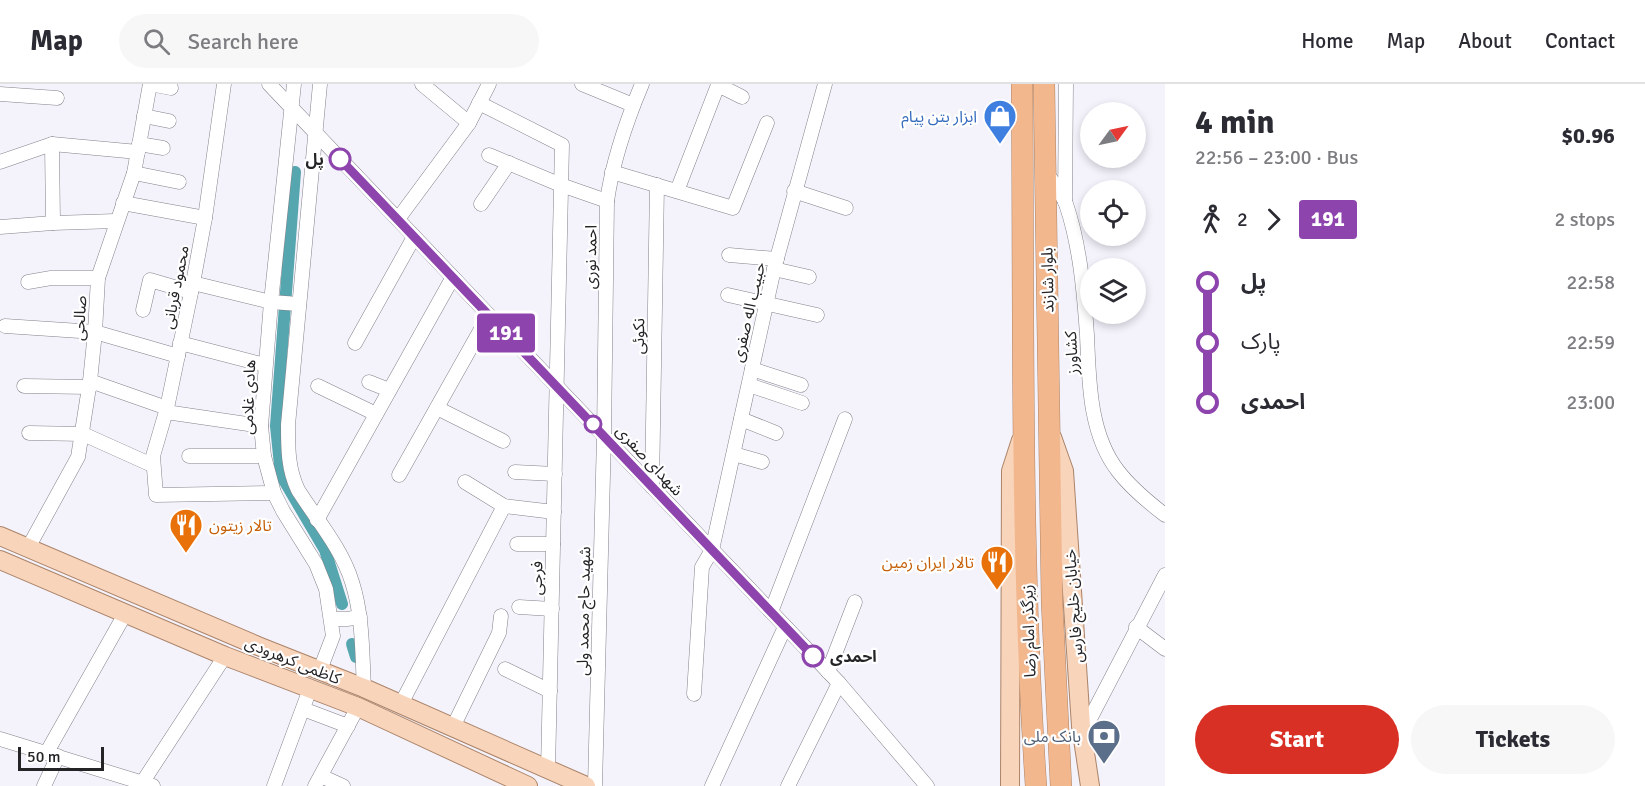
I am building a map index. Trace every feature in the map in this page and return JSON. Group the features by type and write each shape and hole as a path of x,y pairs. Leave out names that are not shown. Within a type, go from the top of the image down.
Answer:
{"highway":[{"name":"بلوار شازند","path":"1022,84 1025,476"},
{"name":"بلوار شازند","path":"1044,84 1050,477"},
{"name":"زیرگذر امام رضا","path":"1025,476 1030,682 1036,786"},
{"name":"زیرگذر امام رضا","path":"1050,477 1052,603 1061,786"}],"main road":[{"path":"1010,786 1011,471 1025,427"},
{"name":"خیابان خلیج فارس","path":"1049,428 1064,471 1080,726 1090,786"},
{"name":"کاظمی کرهرودی","path":"0,536 364,688 586,786"},
{"name":"کاظمی کرهرودی","path":"0,560 225,656 358,707 502,781 528,786"},
{"path":"133,617 151,601"}],"street":[{"path":"150,84 171,88"},
{"name":"صالحی","path":"28,548 78,457 90,384 98,278 134,173 150,84"},
{"name":"محمود قربانی","path":"224,84 205,218 192,288 167,410 152,465 156,495 274,493"},
{"name":"شهدای صفری","path":"269,84 839,683 927,786"},
{"name":"هادی غلامی","path":"294,84 271,302 261,426 264,456 274,493 316,564 326,589 333,636 320,670"},
{"path":"320,84 288,426 288,454 293,479 341,556 352,582 360,616 364,688"},
{"path":"423,84 469,123"},
{"path":"398,219 469,123 489,84"},
{"path":"582,84 633,105"},
{"name":"احمد نوری","path":"604,436 607,201 612,172 625,125 642,84"},
{"name":"حبیب اله صفری","path":"694,694 702,567 712,550 776,264 794,191 825,84"},
{"path":"1065,202 1066,84"},
{"path":"676,191 718,85 742,97"},
{"path":"0,94 57,98"},
{"name":"فرجی","path":"479,103 562,145 548,770"},
{"path":"144,116 170,121"},
{"path":"612,172 733,208 767,123"},
{"path":"52,144 53,223"},
{"path":"0,162 52,144 163,148"},
{"path":"489,155 561,185 607,201"},
{"path":"482,204 509,163"},
{"name":"کشاورز","path":"1046,171 1065,202 1077,252 1084,296 1089,382 1096,423 1104,446 1117,470 1143,498 1165,515"},
{"path":"134,173 179,182"},
{"name":"نکوئی","path":"652,487 657,185"},
{"path":"794,191 846,208"},
{"path":"123,203 205,218"},
{"path":"0,227 116,221"},
{"path":"355,343 414,237"},
{"path":"729,255 776,264 809,278"},
{"path":"317,520 453,277"},
{"path":"28,282 51,278 98,278"},
{"path":"143,310 150,280 271,302 299,304"},
{"path":"728,295 818,315"},
{"path":"399,475 489,315"},
{"path":"5,326 95,332 265,365"},
{"path":"752,369 801,385"},
{"path":"369,382 389,390"},
{"path":"24,386 90,384 167,410 261,426"},
{"path":"749,385 802,403"},
{"path":"318,386 376,414"},
{"path":"437,408 503,441"},
{"path":"741,419 776,433"},
{"path":"771,612 845,419"},
{"path":"29,433 82,434 152,465"},
{"name":"شهید حاج محمد ولی","path":"595,786 604,436"},
{"path":"734,454 762,462"},
{"path":"189,456 264,456"},
{"path":"514,472 555,474"},
{"path":"465,482 504,506 554,512"},
{"path":"401,704 504,506"},
{"path":"517,544 554,544"},
{"path":"1080,726 1091,717 1165,575"},
{"path":"828,672 855,602"},
{"path":"519,607 552,609"},
{"path":"332,619 360,616"},
{"path":"453,727 499,633 501,616"},
{"path":"44,786 52,754 133,617"},
{"path":"712,786 785,627"},
{"path":"1136,627 1165,649"},
{"path":"0,739 148,784 225,656"},
{"path":"505,669 550,691"},
{"path":"788,786 839,683"},
{"path":"274,786 310,689"},
{"path":"344,786 318,781 358,707"},
{"path":"303,709 348,726"}],"waterway":[{"path":"295,172 276,426 281,475 325,550 342,604"},
{"path":"352,644 356,657"}],"bus line":[{"name":"191","path":"340,159 813,656"}],"place":[{"name":"ابزار بتن پیام","path":"1000,145"},
{"name":"پل","path":"340,159"},
{"name":"تالار زیتون","path":"186,554"},
{"name":"تالار ایران زمین","path":"997,591"},
{"name":"احمدی","path":"813,656"},
{"name":"بانک ملی","path":"1104,765"}]}
